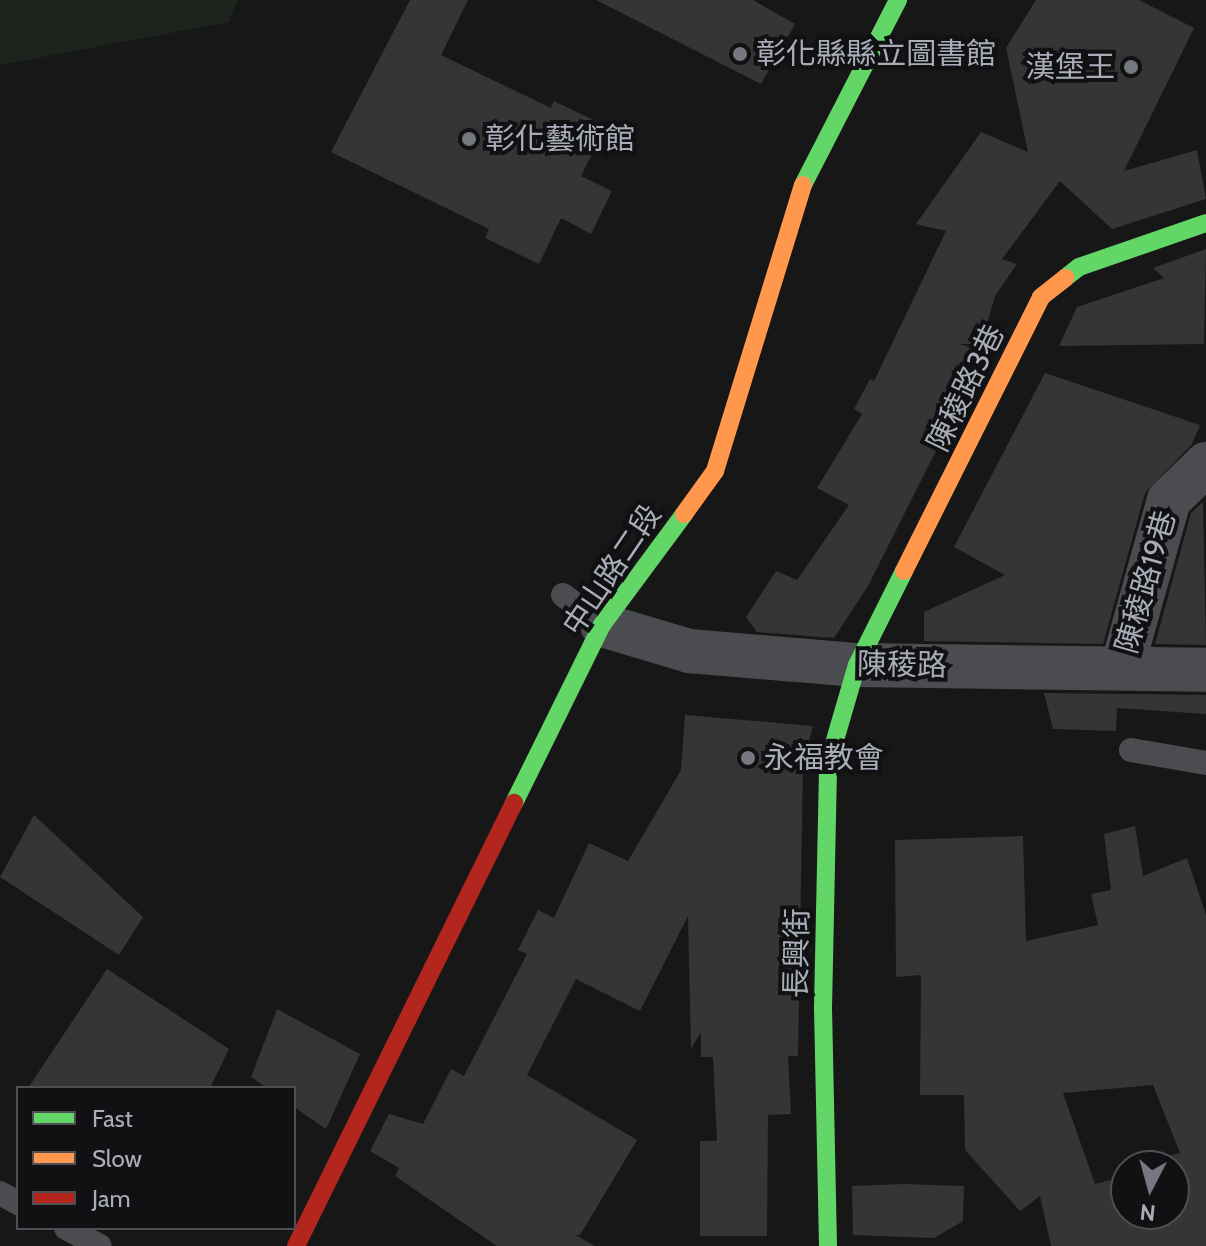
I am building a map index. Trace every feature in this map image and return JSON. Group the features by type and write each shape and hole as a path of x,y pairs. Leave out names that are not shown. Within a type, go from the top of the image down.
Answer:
{"main road":[{"name":"中山路二段","path":"296,1246 602,625 715,471 806,177 898,0"},
{"name":"陳稜路3巷","path":"857,665 1041,297 1079,267 1206,223"},
{"name":"長興街","path":"828,1246 823,1008 828,764 857,665"}],"street":[{"name":"陳稜路19巷","path":"1122,668 1169,500 1206,464"},
{"name":"陳稜路","path":"602,625 689,651 857,665 1206,670"}],"lane":[{"path":"563,595 602,625"},
{"path":"1131,750 1206,763"},
{"path":"70,1230 100,1246"}],"shaded area":[{"path":"0,0 237,0 229,22 0,65"}],"building":[{"name":"彰化藝術館","path":"410,0 468,0 441,55 551,108 554,101 606,126 581,176 612,191 591,234 561,218 539,264 485,238 489,229 331,152"},
{"name":"彰化縣縣立圖書館","path":"596,0 753,0 795,24 761,84"},
{"path":"1036,0 1139,0 1194,28 1124,171 1197,150 1206,199 1112,229 1060,181 1002,259 1017,264 995,296 984,334 975,344 959,344 973,348 940,420 949,425 868,586 834,638 757,632 746,617 776,571 797,580 849,505 817,488 862,414 854,409 870,379 874,381 946,231 916,224 981,132 1028,152 1006,48"},
{"path":"1206,249 1204,344 1059,346 1077,307 1164,278 1153,268"},
{"path":"1045,373 1200,425 1192,444 1145,493 1103,644 924,641 924,612 1005,575 954,547"},
{"path":"1203,502 1206,645 1155,644 1191,513"},
{"path":"1044,693 1206,695 1206,714 1117,708 1116,731 1053,729"},
{"path":"685,715 813,726 803,763 798,1056 788,1056 791,1114 768,1115 767,1236 700,1236 700,1141 717,1141 713,1057 701,1057 701,1032 691,1049 688,916 640,1011 576,979 527,1075 637,1140 580,1235 575,1235 595,1246 497,1246 395,1176 399,1168 370,1151 389,1114 423,1124 451,1069 464,1076 527,954 518,950 538,910 554,918 589,843 628,861 681,770"},
{"path":"34,815 143,917 119,955 0,877"},
{"path":"1135,826 1143,876 1187,858 1206,915 1206,1246 1051,1246 1040,1196 1020,1211 965,1150 964,1095 920,1095 921,975 896,977 895,840 1023,836 1026,941 1098,925 1091,894 1111,890 1104,834"},
{"path":"107,969 229,1049 211,1086 29,1086"},
{"path":"277,1009 360,1054 326,1129 296,1108 296,1086 264,1086 251,1077"},
{"path":"852,1186 964,1186 963,1221 934,1238 853,1235"}],"traffic: fast":[{"path":"803,185 898,0"},
{"path":"1065,278 1079,267 1206,223"},
{"path":"514,803 602,625 684,514"},
{"path":"828,1246 823,1008 828,764 857,665 904,571"}],"traffic: slow":[{"path":"684,514 715,471 803,185"},
{"path":"904,571 1041,297 1065,278"}],"traffic: jam":[{"path":"296,1246 514,803"}],"place":[{"name":"彰化縣縣立圖書館","path":"740,54"},
{"name":"漢堡王","path":"1131,67"},
{"name":"彰化藝術館","path":"469,139"},
{"name":"永福教會","path":"748,758"}]}
